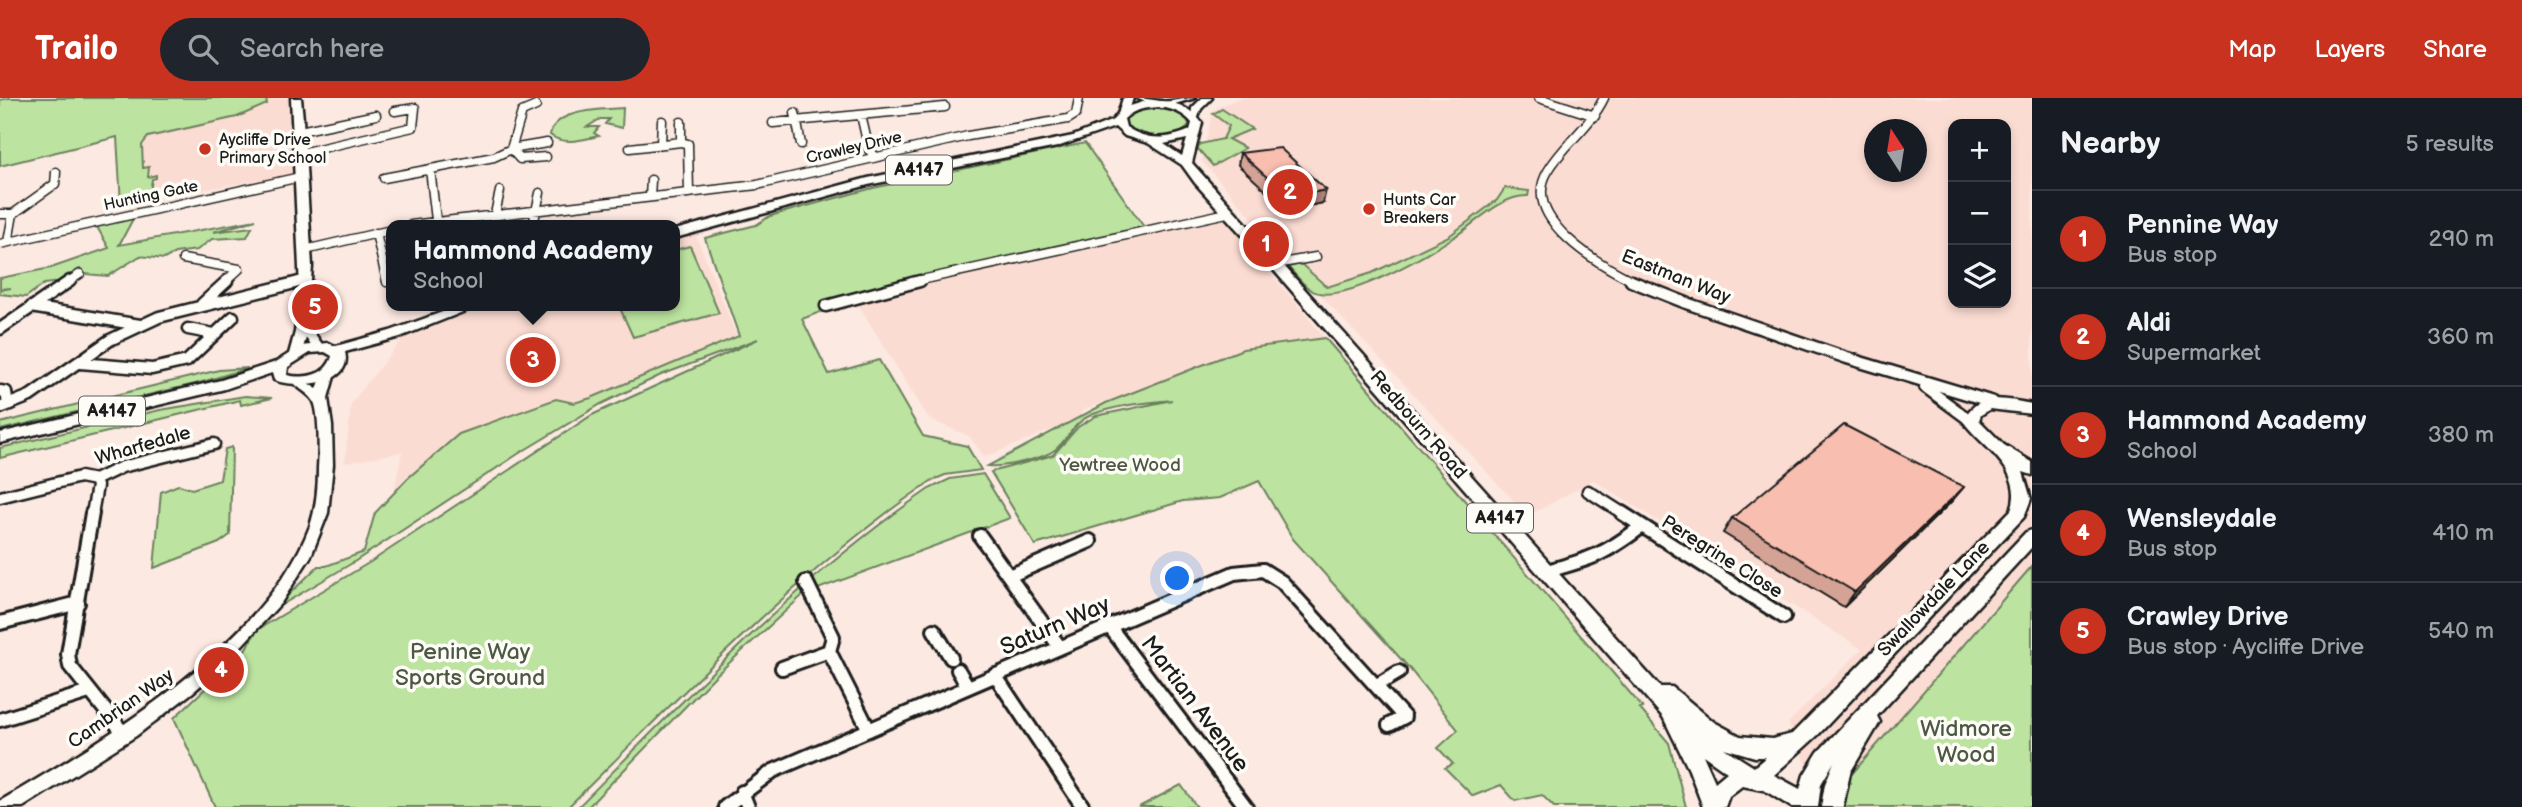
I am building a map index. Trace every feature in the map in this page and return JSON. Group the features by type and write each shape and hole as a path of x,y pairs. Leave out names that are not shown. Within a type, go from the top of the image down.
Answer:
{"main road":[{"path":"1186,163 1192,133 1197,123 1185,111 1160,104 1139,106 1120,117 1121,129 1137,138 1174,140 1192,133"},
{"name":"A4147","path":"1077,139 1120,117"},
{"name":"A4147","path":"680,233 929,168 1077,139 1137,138"},
{"name":"Redbourn Road","path":"1150,140 1186,163 1227,213 1276,264 1676,720 1715,753 1754,777 1779,786 1807,807"},
{"path":"334,363 318,347 295,354 281,365 279,377 294,382 334,363 395,334 457,311"},
{"name":"A4147","path":"0,438 225,384 281,365"},
{"name":"A4147","path":"225,384 294,382"},
{"path":"2032,409 1993,402 1977,410 1972,421 1986,440 2009,459 2032,469"},
{"name":"Swallowdale Lane","path":"1714,806 1725,785 1741,777 1754,777 1811,729 2018,513 2024,503 2021,484 2009,459"},
{"name":"Swallowdale Lane","path":"1807,807 1810,785 1816,770 2032,536"},
{"name":"Swallowdale Lane","path":"1600,631 1707,730 1727,742 1750,748 1781,746 1811,729"},
{"name":"Swallowdale Lane","path":"1832,807 1833,785 1843,765 1894,685"},
{"name":"Redbourn Road","path":"1676,720 1714,806"}],"street":[{"path":"295,354 304,327 305,279 300,131 296,98"},
{"name":"Crawley Drive","path":"436,220 757,185 875,156 1068,118 1076,114 1079,98"},
{"path":"1120,117 1128,98"},
{"path":"1141,98 1160,104 1190,98"},
{"path":"1194,118 1197,108 1207,98"},
{"path":"1538,98 1595,116"},
{"name":"Eastman Way","path":"1604,98 1595,116 1545,174 1540,190 1543,204 1571,242 1619,275 1671,297 1920,384 1993,402"},
{"path":"511,149 522,112 536,106"},
{"path":"773,123 796,117 861,115 945,107"},
{"path":"301,153 413,127 415,108 395,111"},
{"path":"300,131 376,115"},
{"path":"861,115 869,150 875,156"},
{"path":"796,117 802,144"},
{"path":"661,144 662,121"},
{"path":"681,122 681,142"},
{"path":"630,148 681,142 688,144 689,193"},
{"path":"384,178 547,143"},
{"path":"511,149 520,159 547,157"},
{"path":"430,169 436,220"},
{"path":"0,214 13,214 55,184 56,172"},
{"name":"Hunting Gate","path":"13,214 4,243 300,177"},
{"path":"650,180 650,197"},
{"path":"495,214 500,191"},
{"path":"534,220 540,193"},
{"path":"826,306 896,286 1227,213"},
{"path":"305,250 386,231"},
{"path":"376,233 386,257"},
{"path":"1276,264 1316,257"},
{"path":"183,260 239,270 200,306"},
{"path":"0,329 80,274"},
{"path":"0,391 6,392 4,406 30,396 110,340 140,324 305,279"},
{"path":"31,307 140,324"},
{"path":"80,363 152,369 187,361 233,317"},
{"path":"304,327 318,347"},
{"path":"188,329 214,334"},
{"name":"Cambrian Way","path":"6,807 166,707 256,622 285,588 297,569 318,522 324,482 325,426 321,400 334,363"},
{"path":"294,382 321,400"},
{"name":"Eastman Way","path":"1920,384 1972,421"},
{"name":"Wharfedale","path":"0,497 80,477 96,480 122,467 214,444"},
{"path":"96,480 68,654 70,666 125,735"},
{"name":"Peregrine Close","path":"1588,491 1784,617"},
{"name":"Peregrine Close","path":"1547,571 1593,559 1642,527"},
{"path":"980,536 1059,646"},
{"path":"1009,576 1090,541"},
{"name":"Saturn Way","path":"725,807 773,771 1234,573 1263,570 1282,582 1404,717 1388,725"},
{"path":"806,582 833,637 829,651 869,730"},
{"path":"0,623 78,603"},
{"name":"Martian Avenue","path":"1109,625 1246,807"},
{"path":"934,630 968,687"},
{"path":"782,668 829,651"},
{"path":"1377,685 1399,673"},
{"path":"995,675 1083,807"},
{"path":"0,720 89,692"},
{"path":"742,792 748,807"}],"shaded area":[{"name":"Aycliffe Drive Primary School","path":"289,98 293,174 121,204 117,137 266,99"},
{"path":"1239,98 2032,98 2032,807 1826,807 1788,723 1862,649 1593,480 1528,516 1324,299 1202,161 1213,110"},
{"path":"1225,218 1325,338 1302,347 1152,386 1087,408 1073,421 985,457 969,436 929,419 856,301 897,289"},
{"path":"695,233 737,337 591,398 574,403 556,399 459,434 394,492 402,452 345,463 351,404 403,338 473,311 680,311 680,238"}],"green space":[{"path":"272,98 266,99 267,104 237,117 148,137 142,145 143,168 149,167 148,177 156,175 156,178 152,179 150,192 121,204 117,137 0,166 0,100"},
{"path":"1153,106 1180,112 1188,120 1189,126 1173,135 1151,138 1132,132 1126,126 1124,118 1134,110"},
{"path":"623,108 622,128 605,124 609,119 600,119 587,127 599,127 594,133 599,136 568,141 550,135 554,126 570,115"},
{"path":"1222,109 1252,129 1228,139 1245,148 1213,166 1198,149 1200,144 1223,139 1229,126 1213,114"},
{"name":"Penine Way Sports Ground","path":"1085,143 1144,227 894,283 802,319 829,374 879,360 923,436 967,446 981,470 945,475 931,481 833,555 742,636 568,807 215,807 174,718 243,653 257,630 372,561 592,415 758,339 661,375 601,404 518,454 354,562 273,610 318,566 326,566 364,552 375,513 408,478 459,434 556,399 574,403 591,398 739,336 705,238 756,225 770,216 873,188"},
{"path":"1505,188 1529,191 1528,196 1508,200 1425,255 1362,286 1324,294 1308,288 1288,267 1301,264 1327,287 1372,273 1449,236 1497,200"},
{"path":"134,217 119,245 256,220 213,232 252,227 247,237 212,239 197,250 175,253 164,259 140,256 108,276 74,273 60,282 44,284 26,297 0,294 0,290 11,288 0,289 0,278 51,268 109,248 97,227"},
{"path":"690,246 719,313 633,337 621,311 680,311 680,249"},
{"name":"Yewtree Wood","path":"1325,338 1643,708 1640,709 1669,743 1686,807 1554,807 1542,795 1515,801 1501,785 1473,796 1445,768 1453,764 1438,748 1458,730 1409,668 1293,539 1259,481 1220,498 1183,501 1035,545 991,472 1053,455 1078,427 1096,416 1172,400 1141,403 1091,415 1075,426 1050,453 1022,462 988,466 1106,403 1243,349"},
{"path":"248,368 199,383 0,430 0,423 219,370"},
{"path":"245,396 272,398 241,405 240,400 0,458 0,448 160,410"},
{"path":"232,447 230,535 219,543 154,568 161,492 178,485 192,489 220,480 225,449"},
{"path":"983,474 1010,518 804,594 714,677 588,807 578,807 746,640 834,561 929,489 950,479"},
{"name":"Widmore Wood","path":"2032,566 2032,807 1844,807 1838,790"},
{"path":"1181,785 1197,807 1139,807"}],"building":[{"path":"1280,148 1326,190 1289,197 1240,153"},
{"path":"1844,425 1964,487 1855,592 1732,518"}],"place":[{"name":"Aycliffe Drive Primary School","path":"205,149"},
{"name":"Aldi","path":"1290,192"},
{"name":"Hunts Car Breakers","path":"1369,209"},
{"name":"Pennine Way","path":"1266,244"},
{"name":"Crawley Drive","path":"315,307"},
{"name":"Hammond Academy","path":"533,360"},
{"name":"Wensleydale","path":"221,670"}]}
